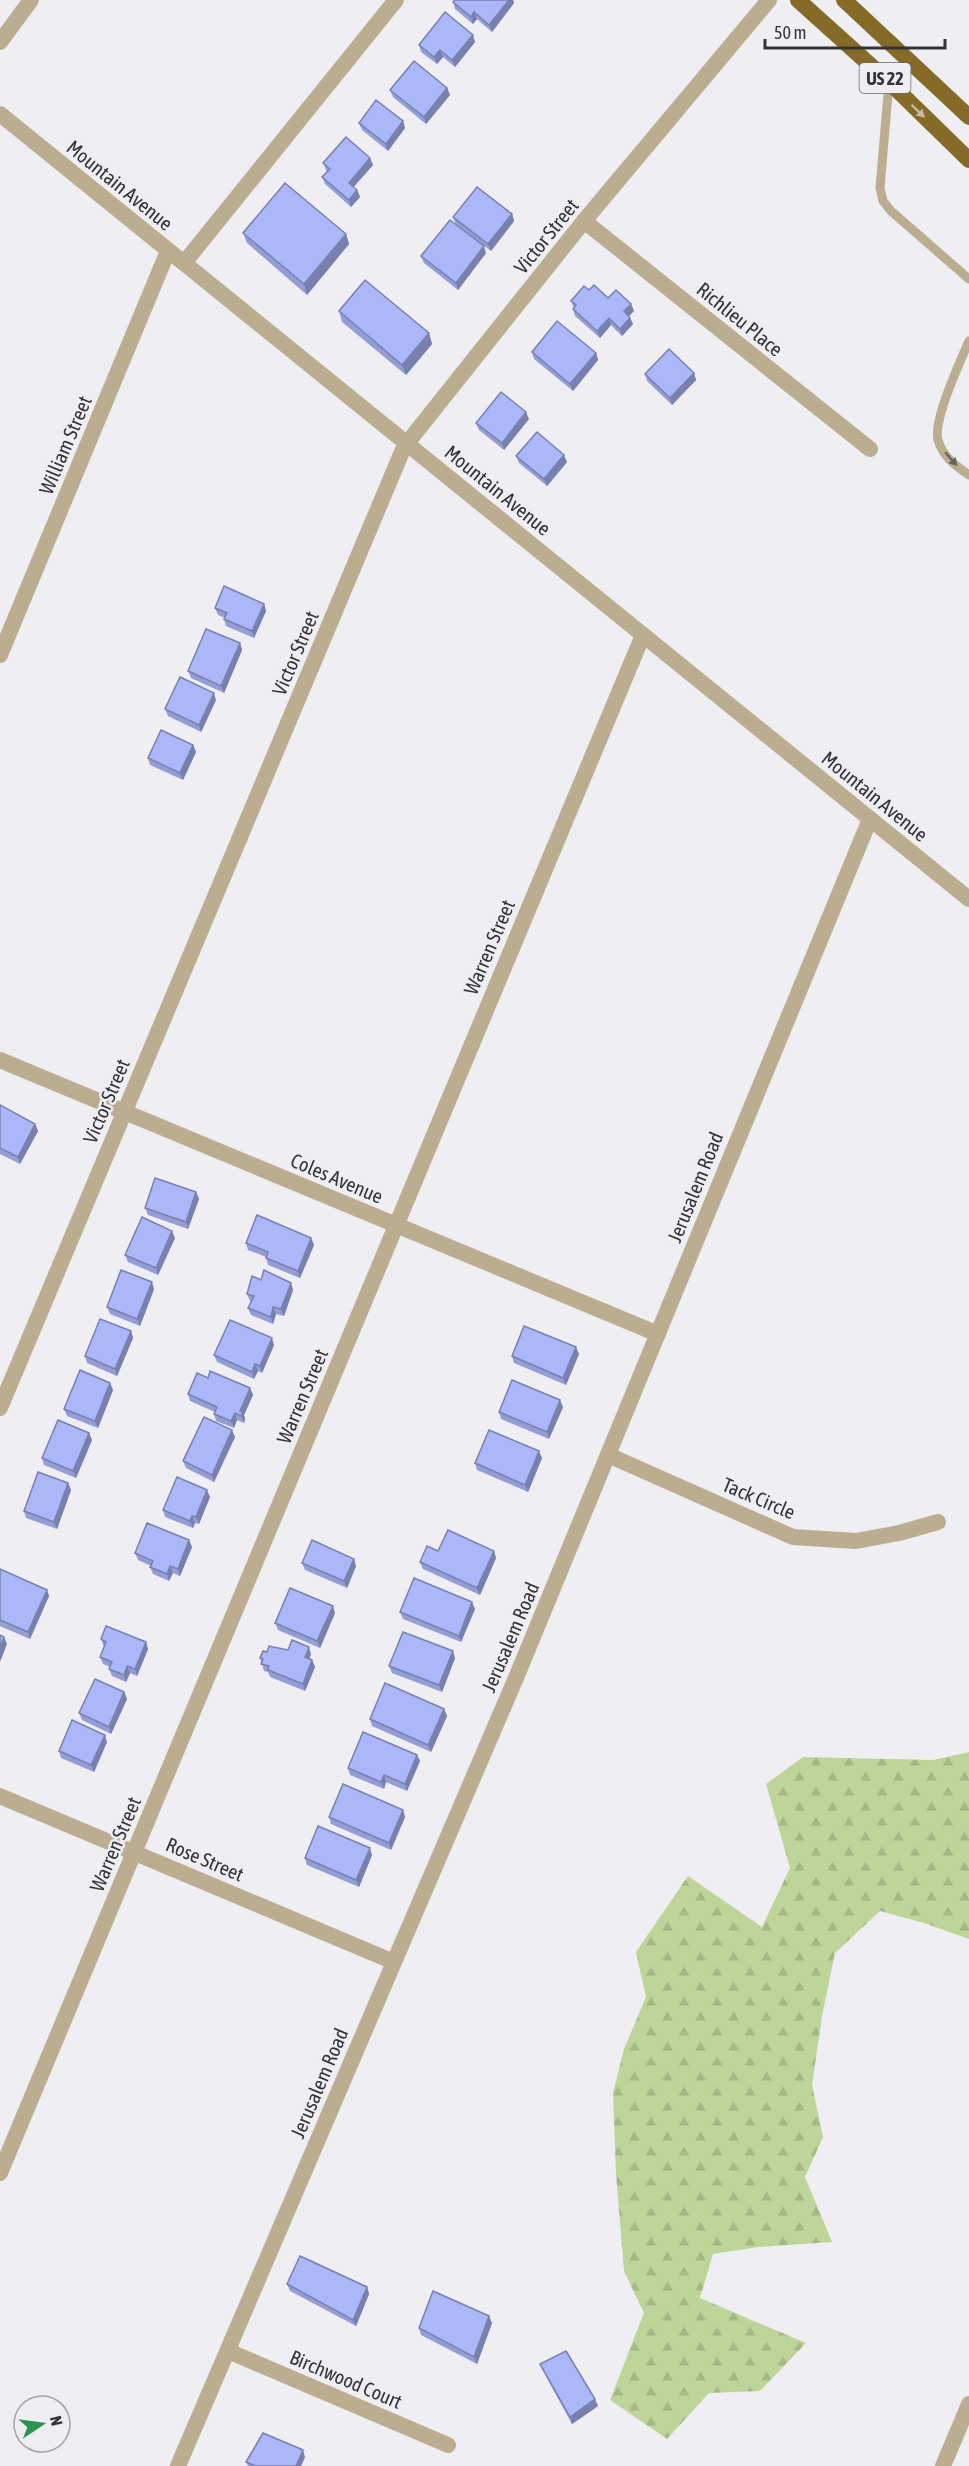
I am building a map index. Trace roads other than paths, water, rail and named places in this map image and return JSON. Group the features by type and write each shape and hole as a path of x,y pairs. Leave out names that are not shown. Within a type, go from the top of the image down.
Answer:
{"highway":[{"name":"US 22","path":"798,0 889,82 969,160"},
{"name":"US 22","path":"844,0 969,117"}],"street":[{"path":"0,42 31,0"},
{"path":"184,263 396,0"},
{"name":"Victor Street","path":"0,1408 406,444 584,221 769,0"},
{"name":"Mountain Avenue","path":"0,114 969,899"},
{"name":"Richlieu Place","path":"584,221 870,449"},
{"name":"William Street","path":"0,655 168,251"},
{"name":"Warren Street","path":"0,2173 643,635"},
{"name":"Jerusalem Road","path":"178,2466 513,1683 870,819"},
{"name":"Coles Avenue","path":"0,1060 657,1334"},
{"name":"Tack Circle","path":"608,1455 793,1537 856,1540 899,1533 938,1522"},
{"name":"Rose Street","path":"0,1796 394,1962"},
{"name":"Birchwood Court","path":"228,2351 448,2445"},
{"path":"943,2466 969,2404"}],"lane":[{"path":"889,82 880,188 883,201 891,211 969,279"},
{"path":"969,341 941,414 938,439 950,461 969,475"}]}
